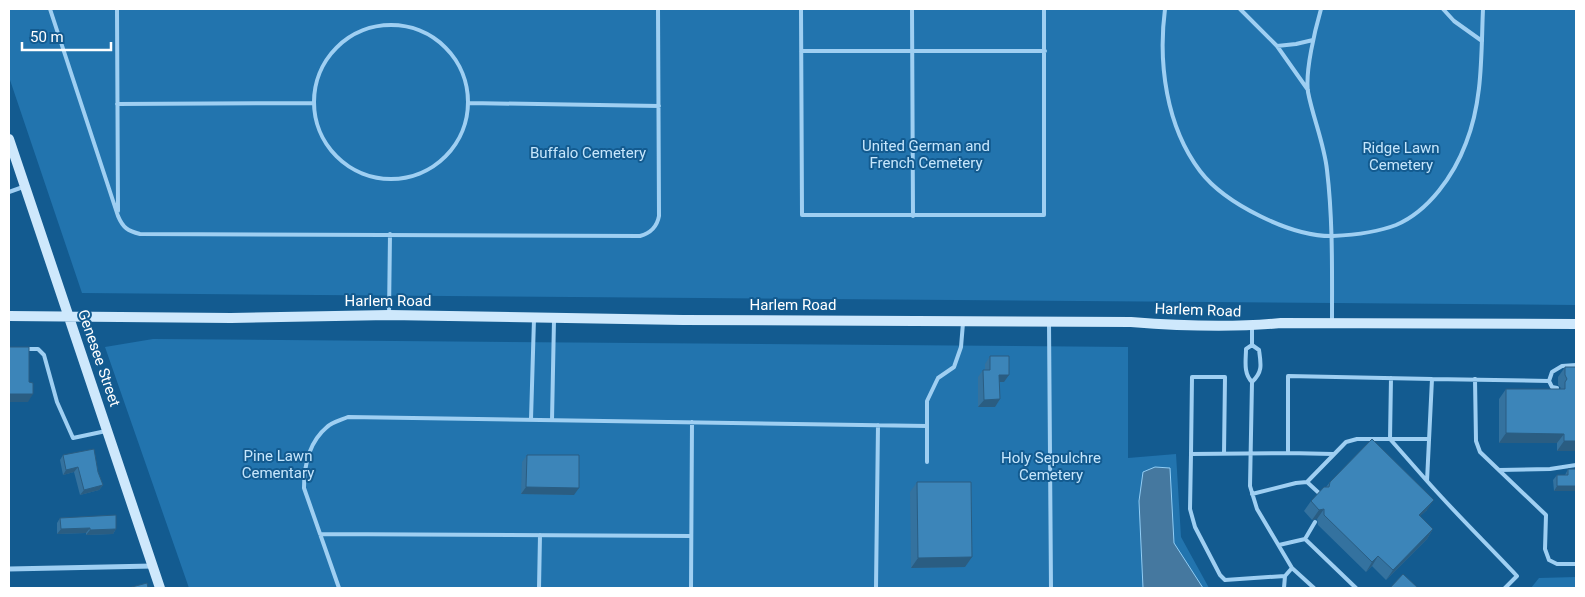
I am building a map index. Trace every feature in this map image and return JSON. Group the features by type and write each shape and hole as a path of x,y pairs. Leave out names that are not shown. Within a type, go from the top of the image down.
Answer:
{"main road":[{"name":"Genesee Street","path":"9,139 160,588"},
{"name":"Harlem Road","path":"9,316 231,318 389,316 554,317 683,320 1131,322 1170,325 1252,326 1281,323 1576,324"}],"street":[{"path":"9,569 153,566"}],"lane":[{"path":"50,9 118,216 122,225 128,231 140,234 640,236 646,235 656,226 659,216 658,9"},
{"path":"117,9 118,216"},
{"path":"801,9 802,215 914,216 1044,215 1044,9"},
{"path":"912,9 914,216"},
{"path":"1165,9 1161,34 1166,89 1175,124 1191,158 1201,172 1212,186 1239,206 1308,233 1332,236 1378,230 1397,224 1415,214 1435,195 1452,171 1466,144 1475,114 1482,76 1483,9"},
{"path":"1240,9 1276,46 1308,90 1327,169 1332,236 1332,323"},
{"path":"1308,90 1313,40 1321,9"},
{"path":"1443,9 1454,21 1482,41"},
{"path":"388,25 405,26 430,35 451,53 464,76 468,103 467,118 458,143 440,163 416,176 390,181 352,171 332,153 318,130 313,103 322,66 339,45 362,30 388,25"},
{"path":"1276,46 1313,40"},
{"path":"801,51 1045,51"},
{"path":"117,104 313,103"},
{"path":"468,103 659,106"},
{"path":"9,192 25,186"},
{"path":"389,316 390,234"},
{"path":"531,419 534,317"},
{"path":"552,420 554,317"},
{"path":"927,462 927,401 938,378 954,367 961,346 963,321"},
{"path":"1049,322 1051,588"},
{"path":"1252,326 1252,345"},
{"path":"1252,345 1246,349 1247,378 1252,382"},
{"path":"1252,345 1259,350 1261,368 1258,376 1252,382 1250,486 1252,494 1257,509 1292,568 1314,588"},
{"path":"18,349 38,349 44,355 57,402 72,438 108,430"},
{"path":"1557,388 1552,387 1549,381 1552,372 1558,368 1576,365"},
{"path":"1288,453 1288,376 1549,381"},
{"path":"1224,454 1225,377 1192,377 1190,509 1195,526 1220,576 1225,580 1285,576"},
{"path":"1391,378 1390,439 1452,509 1517,576 1505,588"},
{"path":"1427,481 1432,379"},
{"path":"1475,379 1476,441 1480,452 1546,515 1545,548 1549,560 1557,564 1576,564"},
{"path":"339,588 304,488 304,472 314,442 328,426 348,416 927,426"},
{"path":"691,588 692,422"},
{"path":"876,588 878,425"},
{"path":"1252,494 1307,482 1346,442 1357,439 1429,439"},
{"path":"1191,454 1333,454"},
{"path":"1499,470 1550,469 1576,465"},
{"path":"1307,482 1320,494"},
{"path":"1278,546 1305,539 1315,522"},
{"path":"320,534 691,536"},
{"path":"539,588 540,535"},
{"path":"1305,539 1356,588"},
{"path":"1284,588 1285,576 1292,568"}],"green space":[{"path":"9,9 1576,9 1576,305 82,293 9,77"},
{"name":"Pine Lawn Cementary","path":"153,339 1128,347 1128,458 1176,454 1181,537 1209,588 189,588 105,347"},
{"path":"1576,577 1576,588 1531,588 1539,578"}],"shaded area":[{"path":"1155,467 1170,468 1174,543 1203,588 1143,588 1139,501 1143,472"}],"building":[{"path":"9,347 29,347 29,382 33,383 33,394 9,394"},
{"path":"990,356 1009,356 1009,375 999,375 1000,399 984,400 983,370 990,370"},
{"path":"1565,367 1576,367 1576,441 1564,441 1564,434 1506,433 1506,389 1565,389 1567,379"},
{"path":"1372,439 1434,500 1419,515 1433,529 1393,570 1378,556 1372,562 1324,515 1324,509 1319,510 1311,501 1324,487 1329,487 1330,482"},
{"path":"94,449 98,472 103,485 84,490 78,467 66,470 63,455"},
{"path":"527,455 579,455 579,488 526,487"},
{"path":"1568,469 1576,469 1576,486 1557,486 1557,475 1568,475"},
{"path":"917,482 971,482 972,557 918,558"},
{"path":"116,515 116,529 61,529 60,518"},
{"path":"1403,574 1418,588 1390,588"},
{"path":"147,583 148,588 128,588"}],"park label":[{"name":"Buffalo Cemetery","path":"588,153"},
{"name":"United German and French Cemetery","path":"926,154"},
{"name":"Ridge Lawn Cemetery","path":"1401,156"},
{"name":"Holy Sepulchre Cemetery","path":"1051,466"}]}
